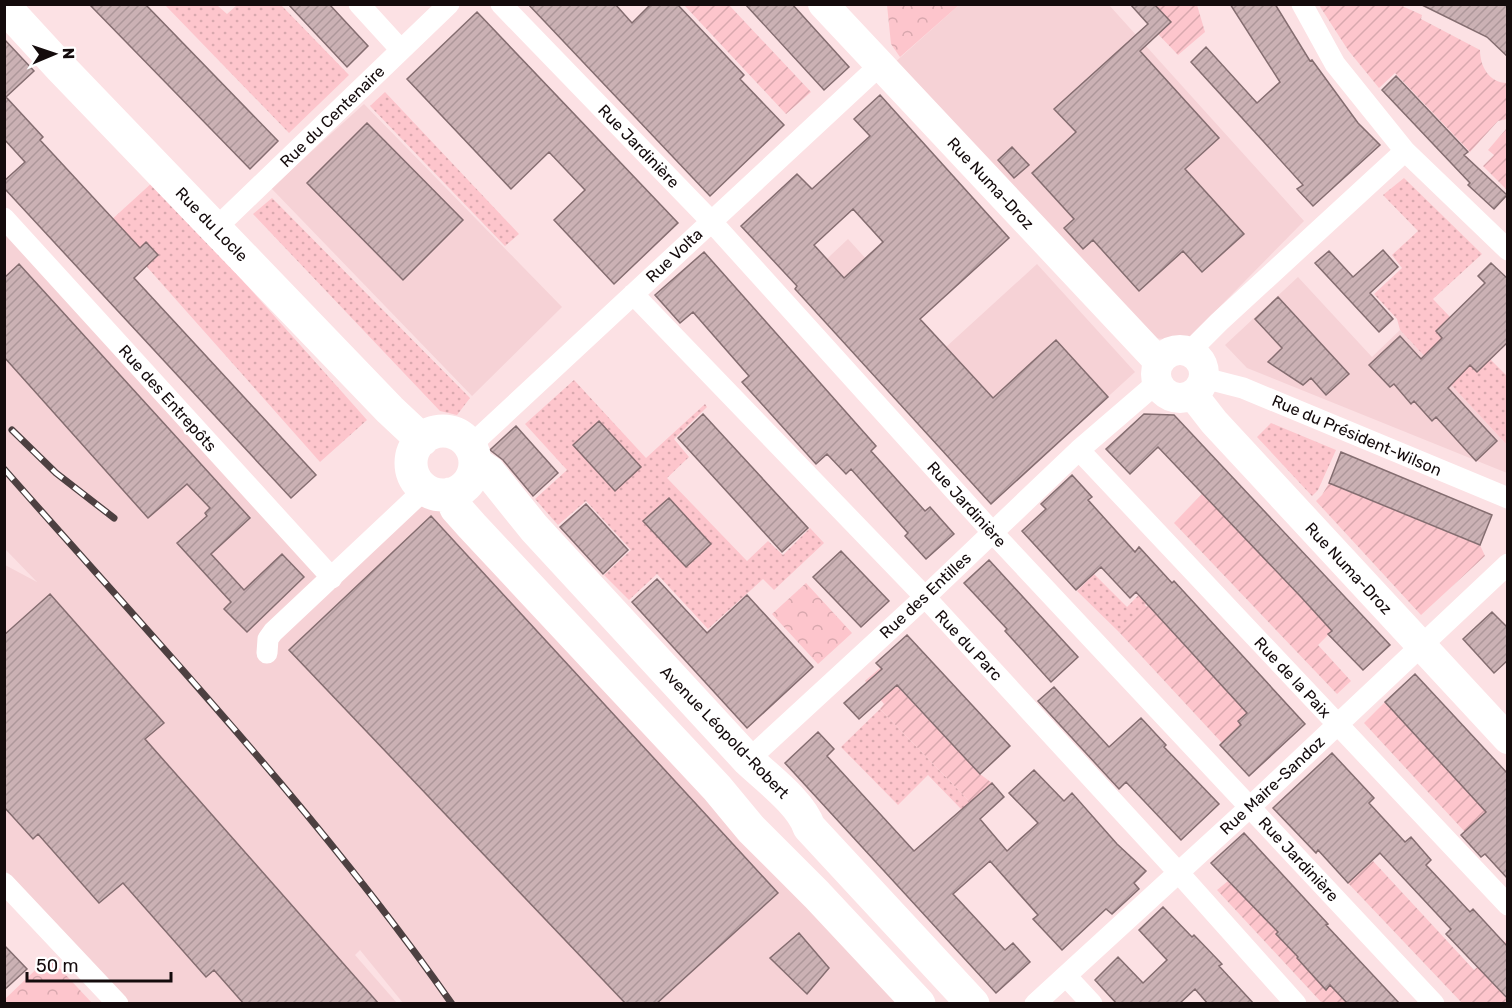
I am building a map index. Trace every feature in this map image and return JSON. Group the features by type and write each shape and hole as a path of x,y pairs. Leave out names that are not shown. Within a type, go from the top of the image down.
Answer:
{"main road":[{"name":"Rue Numa-Droz","path":"824,4 1158,374"},
{"name":"Rue du Locle","path":"4,6 390,410 422,440"},
{"path":"1174,350 1180,350 1197,375 1186,398 1170,397 1158,374 1163,356 1174,350"},
{"name":"Rue Numa-Droz","path":"1197,375 1214,422 1508,739"},
{"path":"438,491 465,486 471,479 472,454 458,435 451,432 435,432 417,446 412,461 415,477 438,491 456,508 717,788 751,829 817,895 919,1004"},
{"name":"Avenue Léopold-Robert","path":"472,454 534,528 748,760 786,795 805,816 809,827 973,1004"},
{"path":"717,788 748,760"}],"street":[{"path":"359,4 401,50"},
{"name":"Rue du Centenaire","path":"216,228 449,4"},
{"name":"Rue Jardinière","path":"501,4 711,221 993,533 1434,1004"},
{"path":"1302,4 1335,64 1405,152 1508,250"},
{"name":"Rue Volta","path":"472,454 633,294 880,65"},
{"path":"1197,375 1195,346 1293,252 1405,152"},
{"name":"Rue des Entrepôts","path":"4,218 332,578"},
{"name":"Rue du Parc","path":"633,294 925,597 1296,1004"},
{"name":"Rue des Entilles","path":"748,760 925,597 1079,450 1151,388 1158,374"},
{"name":"Rue du Président-Wilson","path":"1197,375 1243,388 1508,498"},
{"name":"Rue de la Paix","path":"1079,450 1508,905"},
{"path":"267,653 268,639 273,632 332,578 438,491"},
{"name":"Rue Maire-Sandoz","path":"1035,1004 1250,807 1508,564"},
{"path":"4,883 118,1004"},
{"path":"1066,976 1092,1004"}],"shaded area":[{"path":"959,5 1109,5 1304,221 1187,340 1148,338 893,64"},
{"path":"364,104 562,307 472,396 271,188"},
{"path":"5,232 329,585 429,491 901,1003 403,1003 360,950 355,955 397,1003 128,1003 5,870 5,565 37,582 5,549"},
{"path":"848,239 946,347 1037,264 1135,372 991,504 795,289"},
{"path":"1298,277 1372,357 1400,330 1507,445 1507,473 1247,368 1225,345"}],"green space":[{"path":"887,4 959,5 900,57 891,44"},
{"path":"165,5 217,5 227,14 237,5 281,5 349,75 289,133"},
{"path":"684,5 729,5 811,92 786,114"},
{"path":"1154,5 1197,5 1205,32 1178,55 1158,34 1171,22"},
{"path":"1319,5 1400,5 1422,15 1421,19 1480,50 1484,67 1491,77 1507,83 1507,119 1498,121 1470,152 1395,73 1379,88 1348,50"},
{"path":"385,92 519,234 505,246 370,106"},
{"path":"1507,128 1507,190 1483,166 1494,155 1488,150"},
{"path":"1404,178 1482,254 1433,299 1450,317 1436,331 1442,338 1436,344 1463,372 1470,365 1477,372 1490,359 1507,376 1507,445 1400,330 1397,319 1374,294 1402,268 1392,255 1418,231 1383,195"},
{"path":"154,181 367,420 320,462 108,223"},
{"path":"272,198 470,398 457,415 440,411 253,214"},
{"path":"574,380 646,458 705,404 707,407 674,439 689,457 667,478 747,561 768,541 783,555 810,528 824,543 774,590 763,579 708,629 657,574 629,600 604,575 631,550 586,501 558,525 535,499 567,470 525,424"},
{"path":"1271,423 1336,450 1318,490 1312,496 1257,437"},
{"path":"1329,483 1480,545 1485,556 1421,615 1316,501"},
{"path":"1202,494 1237,528 1332,631 1318,645 1351,681 1337,694 1174,523"},
{"path":"1161,572 1171,582 1145,605 1147,608 1119,632 1077,591 1094,574 1127,607"},
{"path":"806,583 852,633 818,664 772,614"},
{"path":"1148,605 1247,713 1238,721 1241,725 1222,743 1119,632"},
{"path":"880,668 980,774 992,783 970,802 880,709 884,704 865,681"},
{"path":"1385,702 1507,791 1465,832 1364,723"},
{"path":"880,709 970,802 962,810 928,775 898,805 841,747"},
{"path":"1373,861 1474,970 1507,942 1507,949 1483,972 1507,999 1507,1003 1462,1003 1348,883"},
{"path":"1228,881 1278,932 1277,934 1297,958 1326,989 1331,985 1348,1003 1322,1003 1217,890"},
{"path":"49,957 92,1003 5,1003 5,999"}],"building":[{"path":"89,4 145,4 278,141 250,169"},
{"path":"288,4 329,4 368,46 347,67"},
{"path":"528,4 615,4 632,23 651,4 677,4 744,75 740,79 784,125 710,196"},
{"path":"745,4 792,4 849,67 824,90"},
{"path":"1130,4 1154,4 1171,22 1140,51 1219,138 1185,169 1244,234 1202,272 1183,251 1139,291 1093,240 1083,249 1064,228 1074,219 1032,173 1076,132 1054,109 1148,24"},
{"path":"1230,4 1275,4 1310,61 1312,60 1358,123 1380,145 1313,206 1297,189 1303,185 1191,62 1206,47 1257,103 1280,82"},
{"path":"1420,4 1508,4 1508,57 1487,37"},
{"path":"477,12 678,223 614,284 554,220 585,190 549,152 511,189 407,79"},
{"path":"4,39 34,71 6,97 43,137 40,140 140,248 146,242 158,255 134,278 316,475 291,498 4,188 4,181 25,162 4,139"},
{"path":"1396,76 1468,152 1464,155 1507,195 1494,209 1468,185 1470,183 1382,90"},
{"path":"880,95 1009,238 920,319 993,398 1056,340 1108,397 991,504 795,289 797,286 741,226 797,174 812,189 870,136 854,119","holes":["853,209 883,242 844,278 814,245"]},
{"path":"367,123 463,220 403,280 307,183"},
{"path":"1012,147 1029,165 1014,178 998,160"},
{"path":"1383,250 1398,267 1370,293 1393,319 1379,332 1315,263 1329,251 1353,277"},
{"path":"704,252 876,446 871,451 925,511 930,507 954,534 926,559 905,536 908,533 851,469 846,474 827,454 816,464 742,382 749,376 693,312 680,323 655,295"},
{"path":"1491,263 1508,279 1508,342 1477,372 1470,365 1448,388 1497,441 1476,461 1436,417 1432,421 1414,401 1411,404 1394,384 1390,387 1369,365 1400,336 1421,359 1442,338 1436,331 1485,283 1478,276"},
{"path":"19,264 250,518 211,554 244,590 282,554 304,577 247,632 224,609 231,602 177,543 207,516 205,513 210,508 187,484 148,518 4,357 4,278"},
{"path":"1278,297 1349,374 1326,395 1311,378 1303,385 1268,362 1282,348 1255,319"},
{"path":"703,414 808,528 782,552 678,438"},
{"path":"1144,414 1174,415 1390,645 1363,670 1328,634 1332,631 1301,597 1158,447 1130,474 1106,449"},
{"path":"599,421 641,467 615,491 573,445"},
{"path":"516,426 558,473 533,496 503,460 490,450"},
{"path":"1341,452 1492,515 1480,545 1329,483"},
{"path":"1072,475 1092,497 1088,500 1135,552 1139,547 1172,583 1174,581 1305,724 1249,776 1220,745 1241,725 1238,721 1247,713 1136,592 1130,598 1101,567 1076,590 1022,531 1046,509 1041,504"},
{"path":"669,498 711,544 686,567 643,521"},
{"path":"586,504 628,550 603,574 560,527"},
{"path":"431,516 778,893 656,1004 626,1004 289,650"},
{"path":"841,551 889,601 861,627 813,577"},
{"path":"989,560 1078,657 1051,682 1005,631 1007,629 964,583"},
{"path":"657,579 707,633 747,595 813,667 747,728 632,602"},
{"path":"50,594 164,723 145,739 379,1004 244,1004 214,970 206,977 123,883 99,903 38,834 33,839 4,807 4,635"},
{"path":"1492,612 1508,628 1508,660 1494,673 1463,639"},
{"path":"907,635 1010,746 980,774 897,685 859,719 844,703 882,669 876,663"},
{"path":"1415,674 1508,774 1508,879 1485,854 1481,857 1461,835 1486,812 1385,702"},
{"path":"1054,687 1109,747 1141,718 1166,745 1164,747 1219,804 1181,840 1126,782 1119,789 1038,701"},
{"path":"818,732 834,749 827,756 914,851 992,783 1004,797 980,819 1007,851 1038,823 1009,793 1034,770 1064,801 1072,793 1117,844 1146,871 1134,883 1139,889 1112,914 1106,909 1062,950 1033,919 1038,915 990,861 953,894 1005,950 1013,943 1030,962 996,993 785,763"},
{"path":"1332,753 1374,798 1369,803 1405,842 1411,837 1431,860 1426,865 1470,912 1473,909 1508,947 1508,999 1446,934 1451,929 1380,853 1348,883 1318,850 1316,853 1273,808"},
{"path":"1244,833 1400,1004 1348,1004 1330,985 1326,990 1276,934 1278,932 1211,863"},
{"path":"1163,907 1222,964 1219,966 1254,1004 1208,1004 1195,989 1179,1004 1117,1004 1095,980 1118,957 1143,983 1167,960 1139,930"},
{"path":"799,933 829,968 807,994 770,958"},
{"path":"4,945 27,969 4,990"}],"railway":[{"path":"12,430 56,473 114,518"},
{"path":"4,469 292,797 401,933 452,1004"}]}
